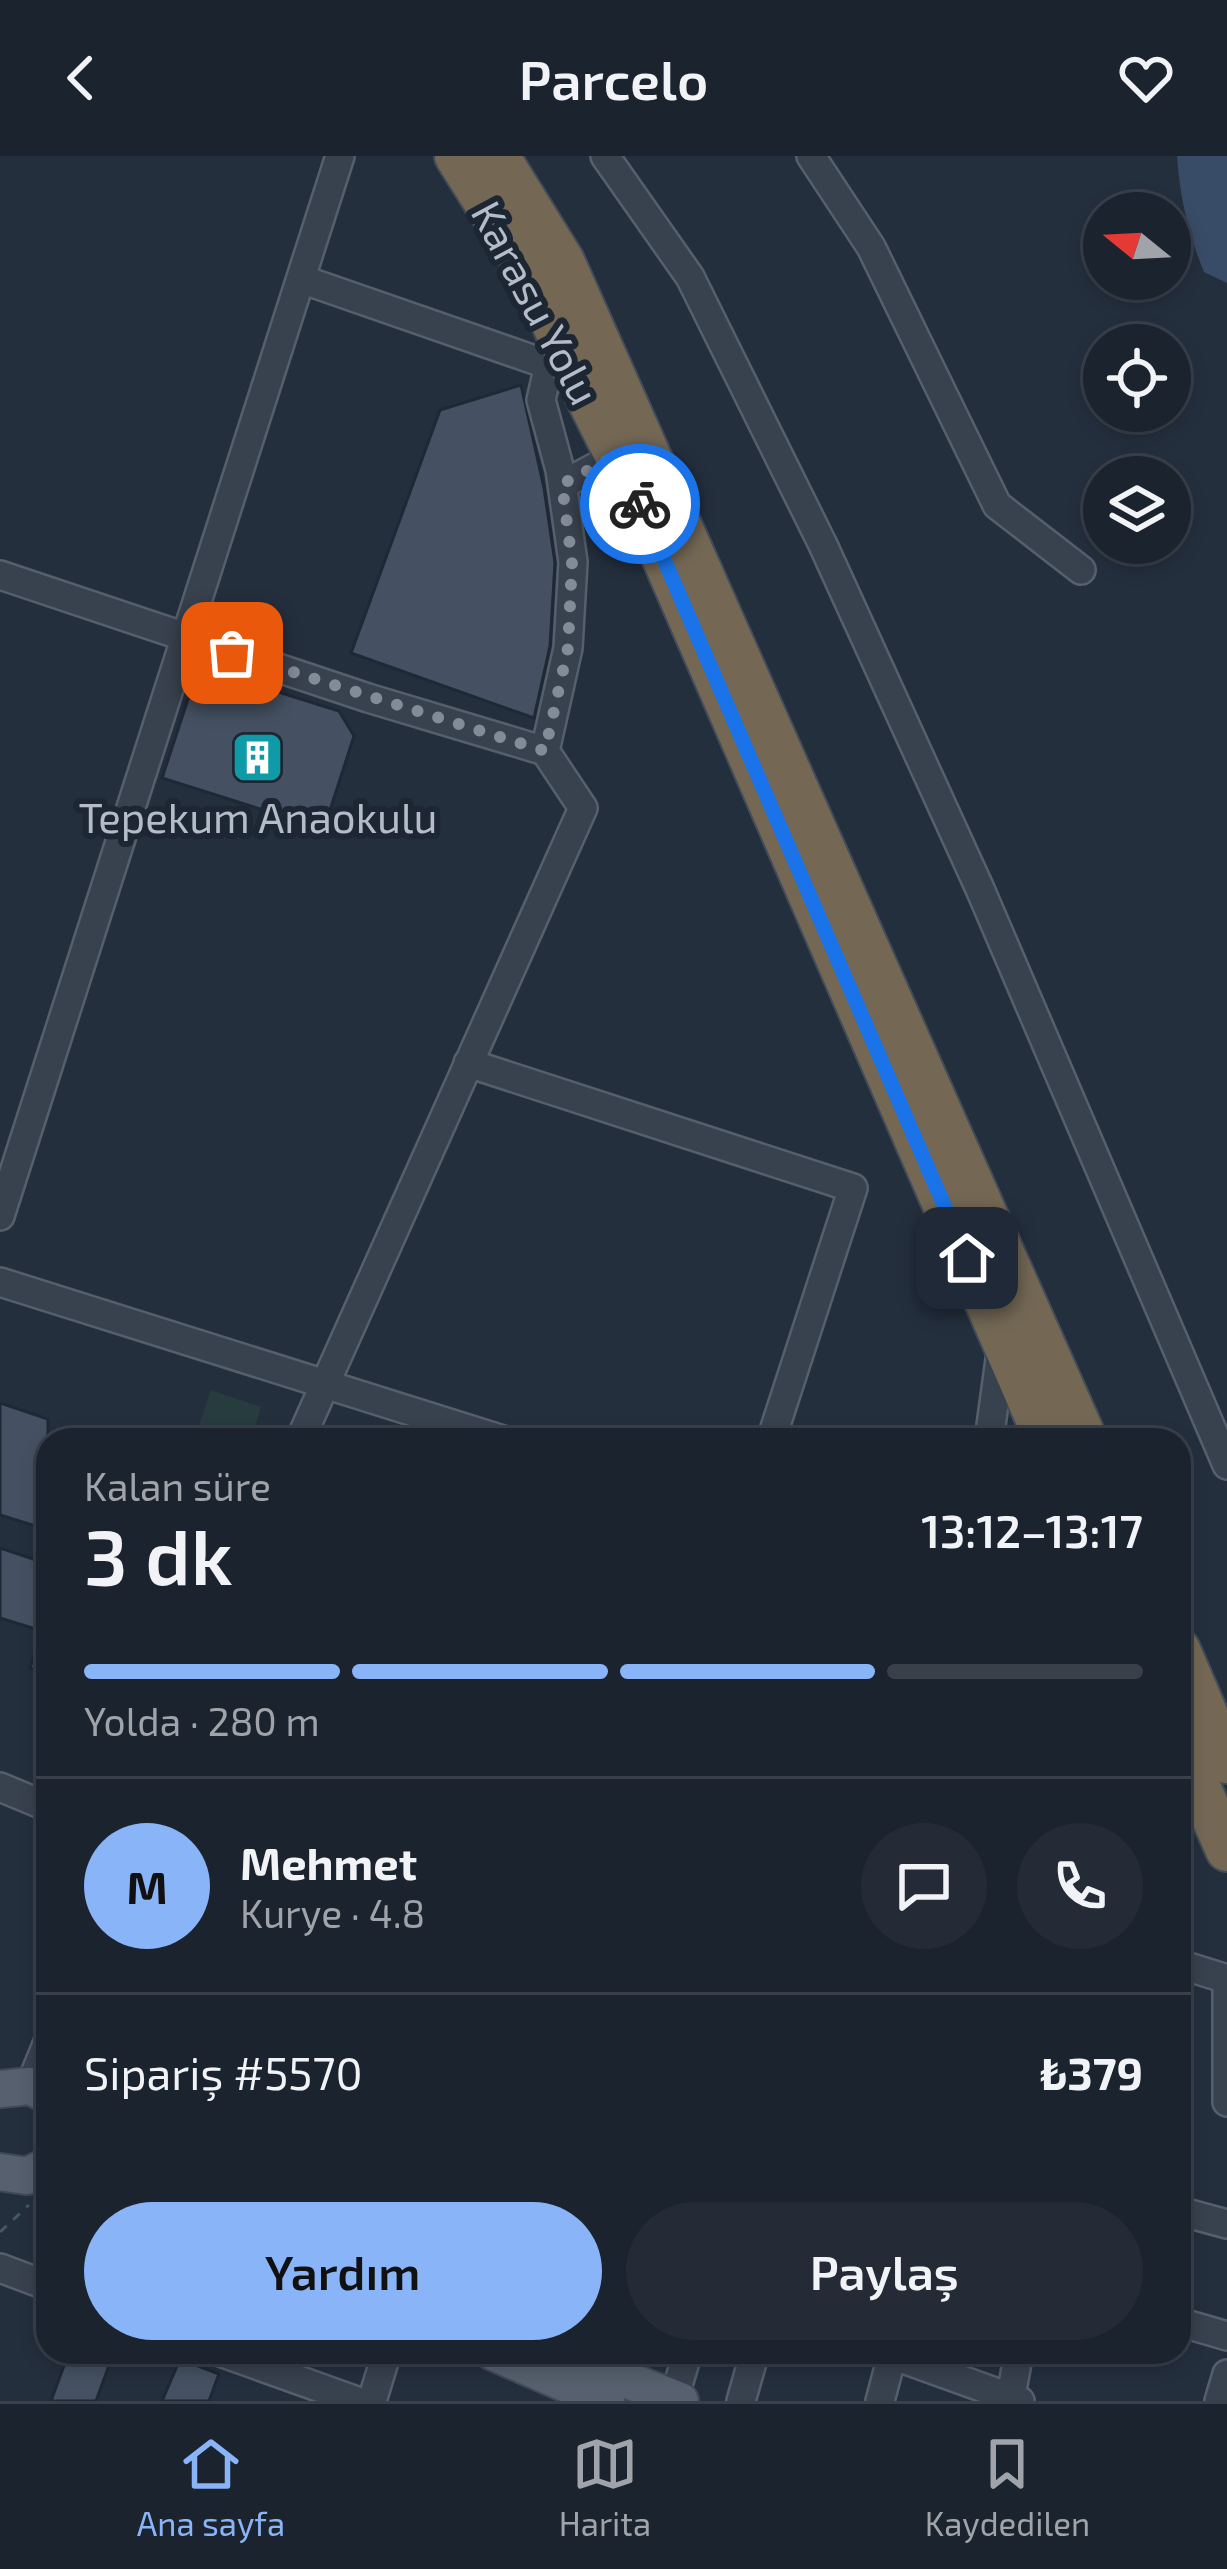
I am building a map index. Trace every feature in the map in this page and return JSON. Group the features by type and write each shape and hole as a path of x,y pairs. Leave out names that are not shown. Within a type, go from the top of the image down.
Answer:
{"highway":[{"name":"Karasu Yolu","path":"456,156 536,283 555,353 616,456 1041,1428"},
{"path":"497,156 563,261 1081,1428"},
{"path":"1191,1678 1227,1762"},
{"path":"1191,1768 1227,1850"}],"main road":[{"path":"521,2364 606,2401"},
{"path":"587,2364 677,2400"}],"street":[{"path":"0,1216 340,156"},
{"path":"605,156 691,278 823,545 980,889 1227,1465"},
{"path":"812,156 871,247 998,505 1081,570"},
{"path":"301,279 518,354 555,353 541,400 562,484 572,562 568,648 545,751"},
{"path":"562,484 616,456"},
{"path":"0,575 368,698 545,751 583,808 305,1428"},
{"path":"468,1063 854,1188 775,1428"},
{"path":"0,1282 464,1428"},
{"path":"990,1428 1002,1340"},
{"path":"0,1787 36,1802"},
{"path":"1191,1968 1227,1979 1227,2102"},
{"path":"1191,2214 1227,2224"},
{"path":"0,2268 36,2282"},
{"path":"1191,2326 1227,2336"},
{"path":"254,2364 357,2401"},
{"path":"372,2401 383,2364"},
{"path":"677,2400 685,2364"},
{"path":"741,2401 752,2364"},
{"path":"880,2401 890,2364"},
{"path":"919,2364 1014,2400 1018,2364"},
{"path":"1219,2401 1227,2374"}],"path":[{"path":"0,2232 22,2184"}],"green space":[{"path":"211,1390 261,1407 255,1428 198,1428"}],"water":[{"path":"1177,156 1227,156 1227,283 1204,272 1191,235 1191,192 1181,192"}],"building":[{"path":"521,385 555,563 550,646 534,718 351,653 440,410"},
{"name":"Tepekum Anaokulu","path":"214,672 339,711 354,736 324,829 162,778 193,684"},
{"path":"0,1403 48,1419 48,1428 36,1428 36,1526 0,1515"},
{"path":"0,1548 36,1560 36,1629 0,1618"},
{"path":"65,2364 110,2364 96,2401 51,2401"},
{"path":"178,2364 219,2374 209,2401 162,2401"}],"way so far":[{"path":"232,653 545,751 568,648 572,562 562,484 616,456 640,504"}],"place":[{"name":"Tepekum Anaokulu","path":"258,757"}],"route":[{"path":"640,504 967,1258"}]}
